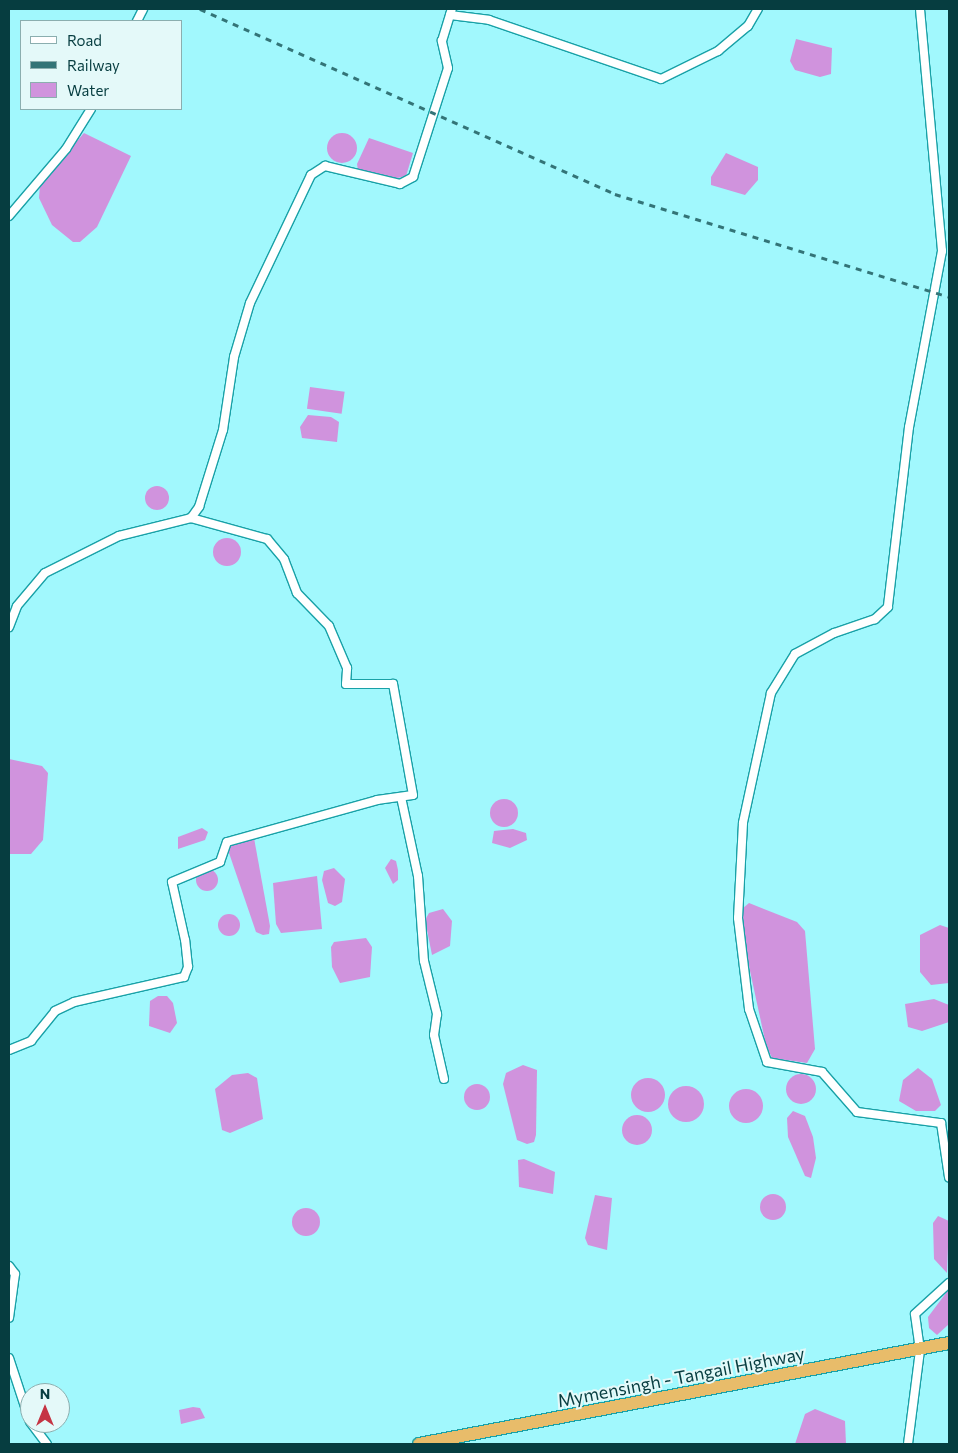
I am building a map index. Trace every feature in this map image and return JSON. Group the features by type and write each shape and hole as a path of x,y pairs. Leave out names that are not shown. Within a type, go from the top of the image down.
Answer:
{"highway":[{"name":"Mymensingh - Tangail Highway","path":"419,1444 949,1343"}],"street":[{"path":"191,518 199,507 223,430 234,357 250,303 311,175 325,166 400,184 413,178 448,68 442,41 451,12 488,20 661,79 718,52 748,26 758,9"},
{"path":"920,9 942,251 909,427 888,607 875,619 834,633 796,654 771,693 744,824 738,918 749,1009 767,1062 822,1072 857,1112 942,1123 949,1177"},
{"path":"9,216 66,149 90,110"},
{"path":"9,627 17,606 46,574 118,536 191,518 267,539 284,559 297,593 329,626 348,668 346,684 393,684 413,796 401,797 227,842 220,862 172,882 185,940 188,967 184,977 74,1002 55,1011 31,1041 9,1050"},
{"path":"401,797 418,876 424,961 437,1014 434,1035 444,1079"},
{"path":"9,1266 15,1274 9,1318"},
{"path":"908,1444 920,1350 915,1314 949,1283"},
{"path":"9,1358 20,1392"},
{"path":"38,1433 47,1444"}],"water":[{"path":"796,39 832,48 831,74 820,77 795,70 790,61"},
{"path":"84,133 131,156 97,227 80,242 73,242 52,225 39,198 40,184"},
{"path":"342,133 353,137 357,148 353,159 342,163 331,159 327,148 331,137"},
{"path":"369,138 413,153 406,176 389,180 358,170 357,164"},
{"path":"726,153 758,167 758,180 745,195 711,185 711,177"},
{"path":"310,387 345,392 342,414 307,409"},
{"path":"308,415 331,417 339,422 337,442 302,438 300,427"},
{"path":"157,486 162,487 168,493 168,503 162,509 157,510 152,509 146,503 145,498 146,493 152,487"},
{"path":"227,538 237,542 241,552 237,562 227,566 217,562 213,552 217,542"},
{"path":"9,759 42,766 48,773 43,840 31,854 9,854"},
{"path":"504,799 514,803 518,813 514,823 504,827 494,823 490,813 494,803"},
{"path":"202,828 208,832 205,840 178,849 178,837"},
{"path":"513,829 526,833 527,840 510,848 492,843 494,831"},
{"path":"254,838 270,926 269,934 263,935 256,932 228,850 230,845"},
{"path":"391,859 396,861 398,870 398,880 393,884 385,868"},
{"path":"334,868 345,879 342,902 335,906 328,903 322,880 324,871"},
{"path":"207,869 217,876 218,880 211,890 207,891 197,884 196,880 203,870"},
{"path":"317,876 322,929 281,933 276,924 273,883"},
{"path":"749,903 797,922 805,931 815,1049 807,1063 772,1058 766,1045 747,957 742,909"},
{"path":"443,909 452,921 450,946 432,955 425,920 429,913"},
{"path":"229,914 239,921 240,925 233,935 229,936 219,929 218,925 225,915"},
{"path":"940,925 949,928 949,983 931,985 920,972 920,935"},
{"path":"366,938 372,947 370,977 340,983 332,967 331,947 334,942"},
{"path":"158,996 167,996 173,1003 177,1023 170,1033 149,1026 150,1001"},
{"path":"934,999 949,1005 949,1022 922,1031 908,1027 905,1004"},
{"path":"523,1065 537,1070 536,1135 534,1142 527,1144 517,1140 503,1084 506,1073"},
{"path":"918,1068 932,1079 941,1105 935,1111 916,1111 899,1101 903,1080"},
{"path":"248,1073 257,1078 263,1119 230,1133 222,1130 215,1089 232,1075"},
{"path":"801,1074 812,1078 816,1089 812,1100 801,1104 790,1100 786,1089 790,1078"},
{"path":"648,1078 660,1083 665,1095 660,1107 648,1112 636,1107 631,1095 636,1083"},
{"path":"477,1084 486,1088 490,1097 486,1106 477,1110 468,1106 464,1097 468,1088"},
{"path":"686,1086 699,1091 704,1104 699,1117 686,1122 673,1117 668,1104 673,1091"},
{"path":"746,1089 758,1094 763,1106 758,1118 746,1123 734,1118 729,1106 734,1094"},
{"path":"793,1111 805,1116 813,1137 816,1158 811,1178 805,1176 788,1137 787,1118"},
{"path":"637,1115 643,1116 651,1124 651,1136 643,1144 637,1145 631,1144 623,1136 622,1130 623,1124 631,1116"},
{"path":"524,1159 555,1172 553,1194 519,1187 518,1160"},
{"path":"773,1194 782,1198 786,1207 782,1216 773,1220 764,1216 760,1207 764,1198"},
{"path":"595,1195 612,1198 607,1250 588,1245 585,1238"},
{"path":"306,1208 316,1212 320,1222 316,1232 306,1236 296,1232 292,1222 296,1212"},
{"path":"938,1216 949,1221 947,1273 934,1259 933,1223"},
{"path":"949,1289 949,1324 937,1335 929,1328 928,1317"},
{"path":"193,1407 200,1408 205,1418 181,1424 179,1410"},
{"path":"815,1409 845,1421 846,1444 795,1444 805,1414"}],"railway":[{"path":"200,9 615,194 949,297"}]}
